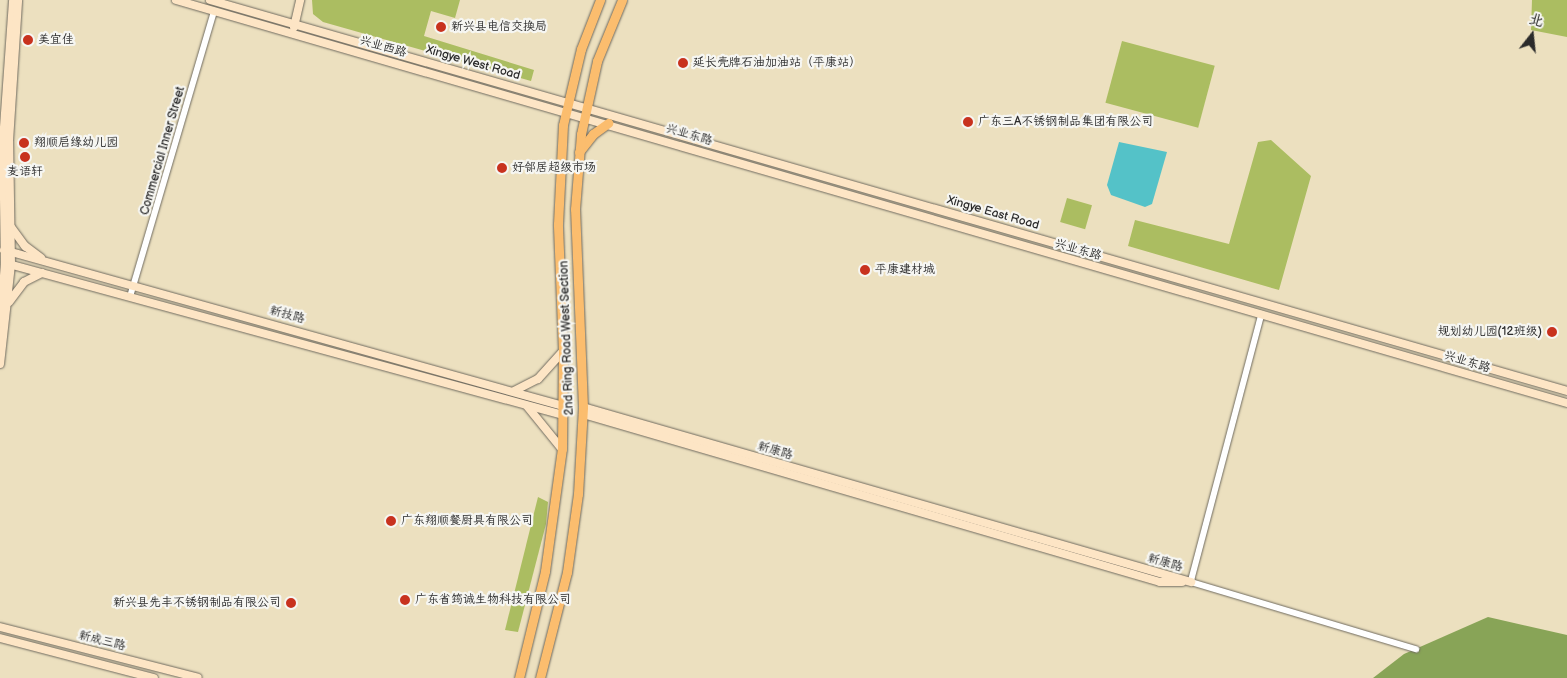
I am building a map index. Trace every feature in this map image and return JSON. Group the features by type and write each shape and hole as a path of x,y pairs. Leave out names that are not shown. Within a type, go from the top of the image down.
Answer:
{"main road":[{"name":"2nd Ring Road West Section","path":"519,678 545,571 562,449 563,351 558,214 566,106 581,49 600,0"},
{"name":"2nd Ring Road West Section","path":"540,678 567,572 578,494 583,410 575,209 578,152 584,111 606,35 622,0"},
{"path":"578,152 593,134 608,123"}],"street":[{"path":"0,364 8,306 8,251 3,141 12,0"},
{"path":"8,251 10,222 9,141 18,0"},
{"path":"176,0 214,11 294,29 300,0"},
{"name":"Xingye West Road","path":"210,0 294,29 584,111"},
{"name":"Commercial Inner Street","path":"130,297 214,11"},
{"name":"兴业东路","path":"584,111 608,123 1567,403"},
{"name":"Xingye East Road","path":"584,111 1567,391"},
{"path":"10,222 13,232 25,246 44,261"},
{"name":"新技路","path":"8,251 514,392 563,410"},
{"path":"0,323 8,263"},
{"name":"新技路","path":"8,263 527,406 563,410"},
{"path":"8,306 24,282 42,273"},
{"path":"1262,314 1191,582 1416,649"},
{"path":"514,392 538,379 563,351"},
{"path":"527,406 562,449"},
{"name":"新康路","path":"583,410 1160,582 1191,582"},
{"name":"新成三路","path":"0,627 198,678"},
{"name":"新成三路","path":"0,638 154,678"}],"green space":[{"path":"312,0 460,0 455,18 431,11 424,36 534,70 531,81 323,22 313,14"},
{"path":"1532,0 1567,0 1567,37 1531,30"},
{"path":"1122,41 1215,66 1198,128 1105,103"},
{"path":"1271,140 1311,176 1279,290 1128,246 1135,220 1229,244 1258,142"},
{"path":"1067,198 1092,205 1085,229 1060,222"},
{"path":"538,497 548,502 546,524 518,632 505,630"},
{"path":"1488,617 1567,635 1567,678 1373,678 1404,654"}],"water":[{"path":"1119,142 1167,152 1152,204 1145,207 1111,195 1107,185"}],"place":[{"name":"新兴县电信交换局","path":"441,27"},
{"name":"美宜佳","path":"28,40"},
{"name":"延长壳牌石油加油站（平康站）","path":"683,63"},
{"name":"广东三A不锈钢制品集团有限公司","path":"968,122"},
{"name":"翔顺启缘幼儿园","path":"24,143"},
{"name":"麦语轩","path":"25,157"},
{"name":"好邻居超级市场","path":"502,168"},
{"name":"平康建材城","path":"865,270"},
{"name":"规划幼儿园(12班级)","path":"1552,332"},
{"name":"广东翔顺餐厨具有限公司","path":"391,521"},
{"name":"广东省筠诚生物科技有限公司","path":"405,600"},
{"name":"新兴县先丰不锈钢制品有限公司","path":"291,603"}]}
